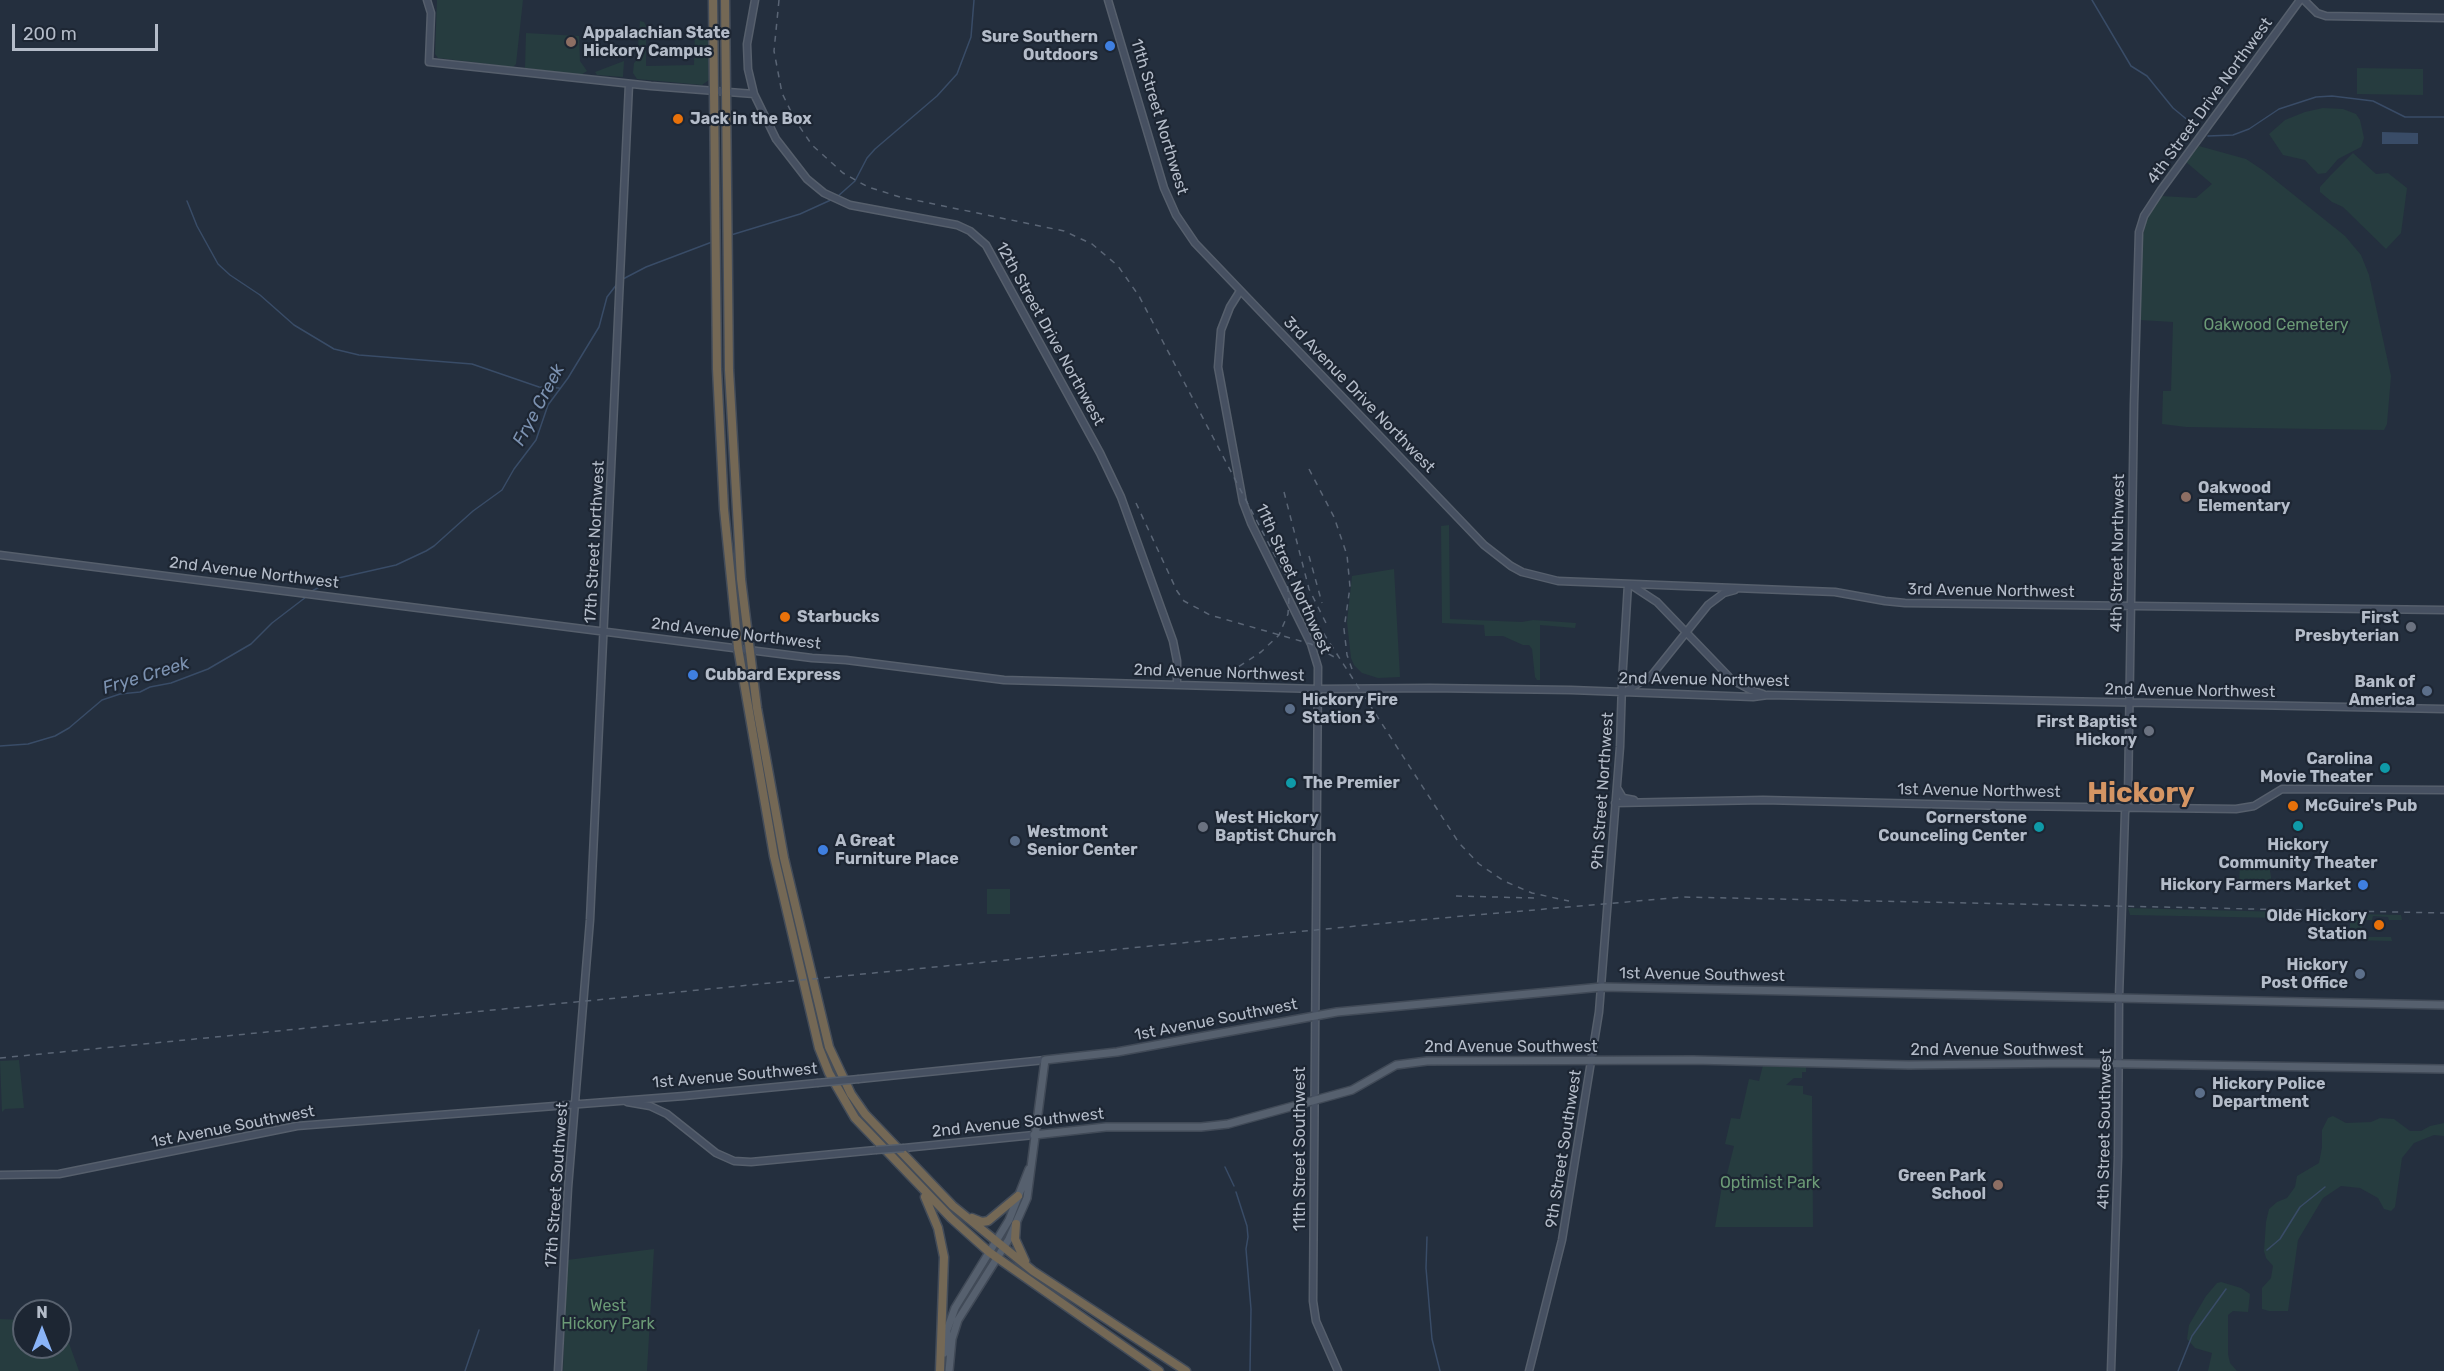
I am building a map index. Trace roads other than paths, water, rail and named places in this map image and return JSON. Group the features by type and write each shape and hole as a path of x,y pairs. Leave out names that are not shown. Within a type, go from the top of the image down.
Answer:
{"highway":[{"path":"712,0 718,402 724,509 738,648 774,856 819,1048 829,1073 855,1118 917,1184 993,1254 1159,1371"},
{"path":"725,0 731,439 748,649 784,858 830,1047 851,1094 865,1114 953,1206 1033,1270 1186,1371"},
{"path":"917,1184 933,1212 944,1257 942,1371"},
{"path":"953,1206 976,1220 988,1221 1018,1196"},
{"path":"1016,1224 1017,1246 1033,1270"}],"main road":[{"name":"12th Street Drive Northwest","path":"755,0 747,44 748,69 754,94 767,124 791,161 807,179 839,201 863,209 957,225 970,231 986,245 1112,475 1175,650 1177,685"},
{"name":"11th Street Northwest","path":"1108,0 1118,27 1158,168 1176,215"},
{"path":"2302,0 2317,13 2326,16 2444,18"},
{"name":"4th Street Drive Northwest","path":"2142,219 2186,155 2302,0"},
{"path":"428,2 429,62 629,84 754,94"},
{"name":"17th Street Northwest","path":"584,1002 590,920 629,84"},
{"name":"3rd Avenue Drive Northwest","path":"1176,215 1195,243 1484,545 1511,566 1538,576"},
{"name":"4th Street Northwest","path":"2123,888 2128,798 2137,287 2139,232 2142,219"},
{"name":"11th Street Northwest","path":"1240,291 1224,321 1218,358 1219,377 1244,502 1251,523 1311,644 1318,668 1316,922"},
{"name":"2nd Avenue Northwest","path":"0,555 1004,680 1318,689 1430,688 1753,697 1768,695 2444,710"},
{"name":"3rd Avenue Northwest","path":"1538,576 1558,581 1841,592 1885,602 1905,603 2444,610"},
{"path":"1628,584 1658,602 1732,680 1750,690 1768,695"},
{"name":"9th Street Northwest","path":"1610,893 1628,584"},
{"path":"1622,692 1637,686 1652,675 1716,599 1732,591 1744,589"},
{"path":"1617,786 1623,798 1646,802"},
{"name":"1st Avenue Northwest","path":"1615,803 1762,800 2242,809 2265,800 2277,790 2282,789 2444,790"},
{"name":"4th Street Southwest","path":"2111,1371 2123,888"},
{"name":"9th Street Southwest","path":"1529,1371 1559,1257 1592,1060 1602,987 1605,915 1610,893"},
{"name":"11th Street Southwest","path":"1316,922 1314,1312 1338,1371"},
{"name":"1st Avenue Southwest","path":"0,1175 59,1174 297,1126 609,1102 1045,1060 1117,1052 1314,1015 1602,987 2444,1005"},
{"name":"17th Street Southwest","path":"558,1371 566,1214 584,1002"},
{"path":"942,1371 946,1337 952,1314 1016,1224 1030,1185 1029,1169 1045,1060"},
{"name":"2nd Avenue Southwest","path":"609,1102 631,1102 656,1108 716,1153 734,1161 751,1162 1106,1127 1215,1126 1352,1090 1387,1070 1409,1062 1592,1060 2444,1069"},
{"path":"999,1245 1029,1169"},
{"path":"949,1371 952,1340 958,1320 993,1254"}],"water":[{"path":"2382,132 2418,133 2418,144 2382,144"}],"waterway":[{"name":"Frye Creek","path":"837,197 855,181 867,158 875,149 937,96 957,74 971,37 974,0"},
{"path":"2092,0 2131,66 2147,76 2173,108 2196,127"},
{"path":"2208,136 2233,135 2249,129 2279,109 2316,97 2332,96 2373,101 2405,117 2444,117"},
{"name":"Frye Creek","path":"731,235 800,214 833,199"},
{"path":"187,201 197,226 218,264 260,295 294,325 334,349 359,355 472,364 539,387 559,388"},
{"name":"Frye Creek","path":"623,279 646,267 712,242"},
{"name":"Frye Creek","path":"312,591 334,579 396,565 426,551 502,490 514,469 536,440 548,405 568,378 599,327 607,297 617,284"},
{"name":"Frye Creek","path":"0,746 28,744 55,736 69,728 102,700 171,683 208,669 251,644 272,623 306,597"},
{"path":"1225,1167 1234,1186"},
{"path":"2267,1250 2280,1239 2300,1207 2325,1187"},
{"path":"1236,1192 1247,1226 1248,1237 1246,1249 1251,1309 1250,1371"},
{"path":"1427,1237 1426,1268 1432,1339 1440,1371"},
{"path":"2178,1371 2192,1336 2226,1289"},
{"path":"465,1371 479,1330"}],"railway":[{"path":"779,0 774,51 782,93 795,120 812,145 843,173 868,187 900,197 1064,231 1092,244 1118,266 1139,296 1282,569 1459,843 1479,864 1504,881 1532,893 1569,901"},
{"path":"1309,469 1334,517 1347,555 1350,587 1344,629 1347,655 1352,669"},
{"path":"1284,492 1309,589 1327,625"},
{"path":"1136,503 1177,591 1184,601 1210,615 1311,644 1336,658"},
{"path":"1309,556 1322,603"},
{"path":"1229,673 1261,652 1279,635 1288,614 1287,583"},
{"path":"1456,896 1534,898"},
{"path":"0,1058 1418,920 1684,897 2444,913"}],"place":[{"name":"Appalachian State Hickory Campus","path":"571,42"},
{"name":"Sure Southern Outdoors","path":"1110,46"},
{"name":"Jack in the Box","path":"678,119"},
{"name":"Oakwood Elementary","path":"2186,497"},
{"name":"Starbucks","path":"785,617"},
{"name":"First Presbyterian","path":"2411,627"},
{"name":"Cubbard Express","path":"693,675"},
{"name":"Bank of America","path":"2427,691"},
{"name":"Hickory Fire Station 3","path":"1290,709"},
{"name":"First Baptist Hickory","path":"2149,731"},
{"name":"Carolina Movie Theater","path":"2385,768"},
{"name":"The Premier","path":"1291,783"},
{"name":"McGuire's Pub","path":"2293,806"},
{"name":"Hickory Community Theater","path":"2298,826"},
{"name":"West Hickory Baptist Church","path":"1203,827"},
{"name":"Cornerstone Counceling Center","path":"2039,827"},
{"name":"Westmont Senior Center","path":"1015,841"},
{"name":"A Great Furniture Place","path":"823,850"},
{"name":"Hickory Farmers Market","path":"2363,885"},
{"name":"Olde Hickory Station","path":"2379,925"},
{"name":"Hickory Post Office","path":"2360,974"},
{"name":"Hickory Police Department","path":"2200,1093"},
{"name":"Green Park School","path":"1998,1185"}],"district":[{"name":"Hickory","path":"2141,794"}],"park label":[{"name":"Oakwood Cemetery","path":"2276,325"},
{"name":"Optimist Park","path":"1770,1183"},
{"name":"West Hickory Park","path":"608,1315"}]}
